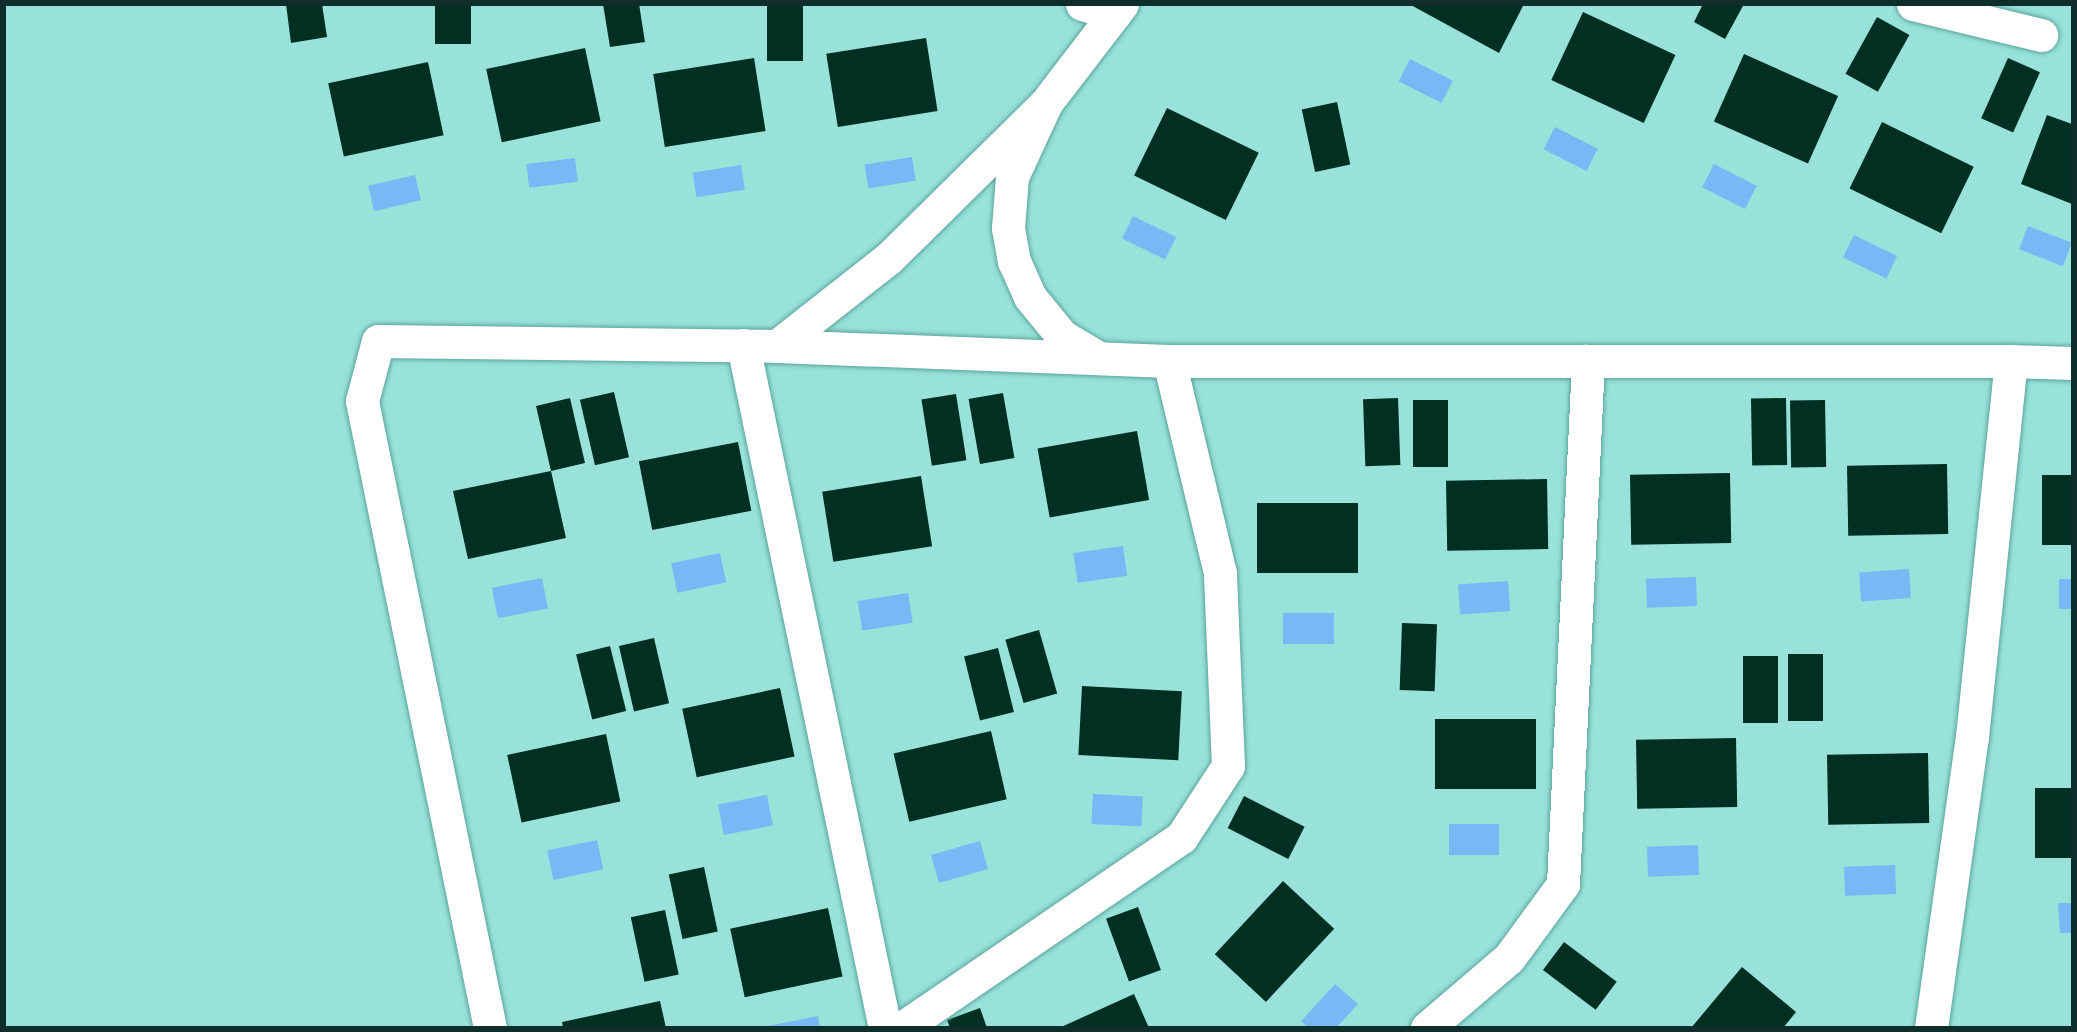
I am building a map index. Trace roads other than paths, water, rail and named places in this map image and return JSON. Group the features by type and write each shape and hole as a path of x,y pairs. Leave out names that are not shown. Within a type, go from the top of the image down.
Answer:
{"street":[{"path":"1082,4 1119,9"},
{"path":"1913,4 2041,35"},
{"path":"777,346 890,258 1046,103 1119,9"},
{"path":"1046,103 1012,177 1008,228 1014,261 1030,297 1062,336 1102,360"},
{"path":"490,1028 362,401 378,341 743,345 1169,361 2011,361 2073,363"},
{"path":"743,345 885,1028"},
{"path":"902,1028 1181,838 1228,766 1220,573 1169,361"},
{"path":"1427,1028 1509,958 1563,884 1588,361"},
{"path":"1931,1028 1972,737 2011,361"}],"water":[{"path":"1410,59 1453,81 1441,103 1399,81"},
{"path":"1555,127 1598,149 1586,171 1544,149"},
{"path":"912,157 916,181 868,188 865,165"},
{"path":"575,158 578,182 529,188 526,164"},
{"path":"1714,164 1757,186 1745,209 1702,187"},
{"path":"741,165 745,190 697,197 693,173"},
{"path":"415,175 421,200 374,211 368,186"},
{"path":"1133,216 1176,237 1165,260 1122,238"},
{"path":"2028,226 2072,243 2063,266 2019,249"},
{"path":"1854,235 1897,256 1886,279 1843,257"},
{"path":"1123,546 1127,576 1078,583 1073,553"},
{"path":"720,553 726,582 677,593 671,563"},
{"path":"1909,569 1911,598 1861,601 1859,572"},
{"path":"1696,577 1697,606 1647,608 1646,579"},
{"path":"542,578 548,608 498,618 492,588"},
{"path":"2059,579 2072,579 2072,609 2059,609"},
{"path":"1508,581 1510,611 1460,614 1458,584"},
{"path":"908,593 913,623 862,631 858,601"},
{"path":"1283,613 1334,613 1334,644 1283,644"},
{"path":"1093,794 1143,797 1141,827 1091,824"},
{"path":"767,795 773,825 724,835 718,805"},
{"path":"1449,824 1499,824 1499,855 1449,855"},
{"path":"597,840 603,869 553,880 547,851"},
{"path":"980,841 988,869 939,883 931,855"},
{"path":"1698,845 1699,875 1648,877 1647,847"},
{"path":"1895,865 1896,894 1845,896 1844,867"},
{"path":"2058,903 2072,903 2072,933 2060,933"},
{"path":"1335,984 1358,1004 1337,1027 1308,1027 1301,1021"},
{"path":"818,1016 820,1027 768,1027 768,1026"}]}
